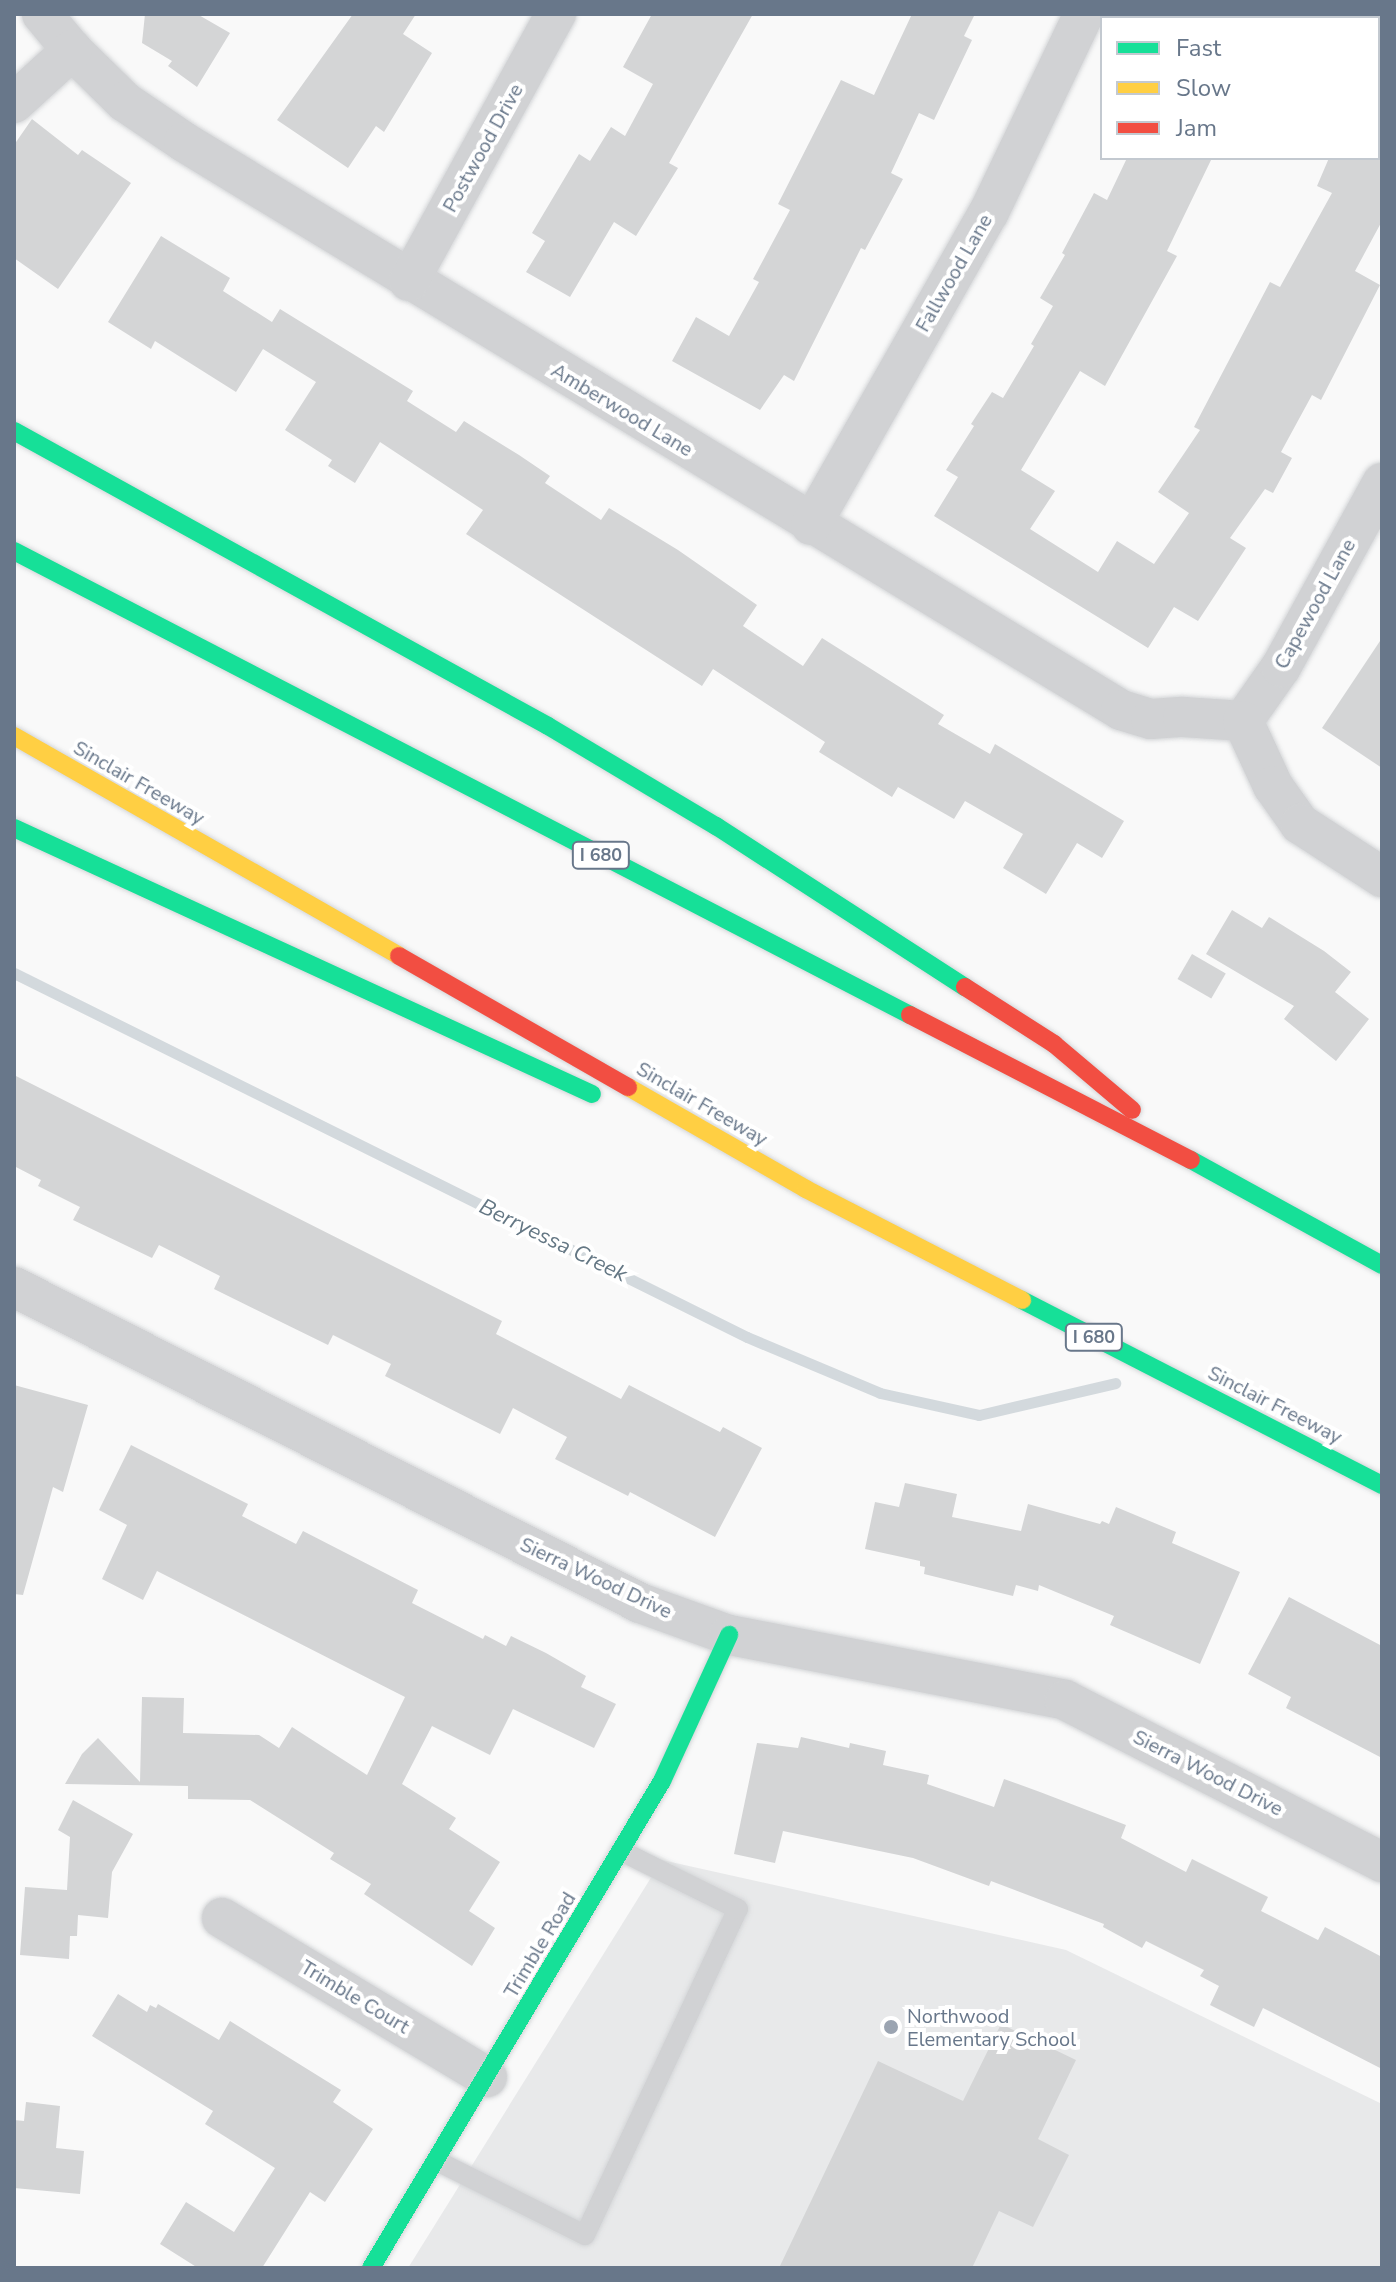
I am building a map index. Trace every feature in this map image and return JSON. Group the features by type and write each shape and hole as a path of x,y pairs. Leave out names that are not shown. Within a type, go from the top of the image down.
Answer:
{"main road":[{"path":"14,431 548,726 716,826 1054,1044 1189,1159"},
{"name":"I 680","path":"14,551 1189,1159 1382,1265"},
{"name":"Sinclair Freeway","path":"14,736 806,1189 1382,1485"},
{"path":"14,828 603,1100"},
{"path":"632,1112 806,1189"},
{"name":"Trimble Road","path":"371,2268 662,1781 729,1635"}],"street":[{"name":"Amberwood Lane","path":"42,14 72,50 125,102 409,281 1121,710 1151,719 1183,717 1243,721"},
{"name":"Postwood Drive","path":"409,281 556,14"},
{"name":"Fallwood Lane","path":"811,525 989,212 1084,14"},
{"path":"14,103 72,50"},
{"name":"Capewood Lane","path":"1243,721 1281,667 1382,483"},
{"path":"1243,721 1273,786 1300,824 1382,877"},
{"name":"Sierra Wood Drive","path":"14,1287 640,1603 729,1635 1065,1700 1382,1862"},
{"name":"Trimble Court","path":"222,1918 487,2077"}],"lane":[{"path":"437,2161 585,2235 738,1909 621,1851"}],"shaded area":[{"name":"Northwood Elementary School","path":"662,1860 1066,1950 1382,2104 1382,2268 408,2268"}],"building":[{"path":"145,14 197,14 230,33 197,87 168,66 172,61 142,43"},
{"path":"353,14 416,14 403,34 432,53 384,132 376,126 348,168 277,120"},
{"path":"652,14 753,14 669,163 678,168 636,236 614,222 570,297 526,272 545,241 532,233 579,154 590,161 611,127 625,136 653,84 623,67"},
{"path":"912,14 975,14 964,36 972,40 934,120 919,113 891,173 903,179 865,250 861,248 794,381 784,375 760,410 672,361 696,317 729,336 759,282 753,279 790,210 778,204 841,80 874,95"},
{"path":"32,119 78,155 82,150 131,183 58,289 14,258 14,145"},
{"path":"1382,158 1382,221 1355,271 1380,285 1321,400 1312,395 1281,452 1292,458 1273,493 1265,489 1230,538 1246,548 1198,621 1174,607 1148,648 934,516 958,477 946,470 974,426 971,424 992,392 1003,398 1034,346 1031,344 1053,306 1040,298 1065,255 1062,253 1094,193 1107,200 1126,160 1211,160 1167,251 1177,256 1105,386 1080,371 1021,470 1055,491 1030,529 1098,572 1117,541 1154,564 1189,513 1158,492 1200,430 1194,427 1270,282 1280,287 1332,193 1317,186 1328,160"},
{"path":"161,236 230,278 223,291 272,322 280,309 413,391 407,401 456,432 464,421 519,455 550,476 545,483 601,520 609,508 678,550 757,605 743,626 803,666 822,638 944,715 938,724 990,754 995,744 1124,821 1102,858 1077,843 1046,894 1003,868 1023,834 965,801 954,819 898,787 892,797 819,752 825,742 713,669 702,686 466,534 483,510 380,442 355,483 328,466 332,460 285,430 316,382 263,349 236,392 155,341 151,349 108,322"},
{"path":"1382,638 1382,768 1322,728"},
{"path":"1232,910 1262,928 1269,917 1324,951 1351,972 1335,992 1369,1019 1336,1061 1284,1019 1294,1006 1206,954"},
{"path":"1192,954 1226,974 1211,999 1178,979"},
{"path":"14,1075 502,1321 496,1334 621,1399 629,1385 720,1432 723,1427 762,1448 715,1537 630,1492 628,1496 555,1459 567,1437 513,1408 500,1434 385,1376 391,1364 333,1335 328,1345 214,1289 220,1276 159,1245 152,1258 73,1220 80,1207 38,1186 41,1180 14,1166"},
{"path":"14,1385 88,1405 63,1492 53,1487 23,1595 14,1594"},
{"path":"131,1445 248,1504 242,1516 296,1544 303,1531 418,1590 412,1603 483,1639 485,1635 506,1646 511,1636 546,1653 586,1676 581,1687 616,1704 594,1748 513,1709 490,1755 432,1726 402,1784 456,1818 449,1829 500,1862 469,1911 495,1928 472,1966 364,1894 371,1884 330,1859 334,1853 250,1800 188,1799 188,1786 65,1784 82,1754 98,1738 140,1782 142,1697 184,1698 183,1733 259,1735 279,1748 292,1727 367,1775 405,1697 157,1571 143,1600 102,1579 127,1525 99,1510"},
{"path":"905,1483 957,1494 952,1517 1021,1531 1028,1504 1100,1524 1102,1521 1109,1524 1116,1507 1176,1532 1172,1543 1240,1572 1200,1664 1110,1625 1114,1616 1039,1585 1038,1591 1016,1585 1013,1596 924,1574 925,1567 920,1566 920,1561 865,1549 875,1502 899,1507"},
{"path":"1289,1597 1382,1646 1382,1758 1286,1708 1291,1697 1248,1674"},
{"path":"801,1737 849,1748 850,1743 886,1751 883,1765 929,1775 927,1784 994,1807 1004,1779 1040,1792 1126,1825 1121,1838 1186,1872 1192,1859 1268,1897 1261,1911 1318,1940 1325,1927 1382,1957 1382,2069 1263,2008 1254,2027 1210,2005 1219,1986 1200,1976 1204,1970 1146,1941 1142,1948 1103,1927 1104,1924 991,1881 989,1886 913,1858 783,1831 775,1863 734,1854 757,1743 798,1748"},
{"path":"73,1800 133,1834 112,1872 108,1918 78,1915 77,1936 70,1936 69,1959 20,1955 25,1887 67,1890 70,1837 58,1830"},
{"path":"118,1994 147,2012 150,2005 156,2008 158,2004 219,2040 230,2021 341,2090 333,2102 373,2129 325,2202 310,2192 262,2268 198,2268 160,2244 186,2202 234,2232 275,2168 205,2124 213,2111 92,2036"},
{"path":"1001,2024 1076,2060 1038,2139 1069,2155 1033,2227 999,2211 972,2268 779,2268 878,2061 963,2101"},
{"path":"26,2102 60,2106 56,2148 84,2151 80,2194 14,2188 14,2120 24,2121"}],"waterway":[{"name":"Berryessa Creek","path":"14,973 747,1337 880,1393 979,1415 1115,1383"}],"traffic: fast":[{"path":"14,431 548,726 716,826 965,987"},
{"path":"14,551 910,1015"},
{"path":"14,828 592,1094"},
{"path":"1191,1160 1382,1265"},
{"path":"1022,1300 1382,1485"},
{"path":"371,2268 662,1781 729,1635"}],"traffic: slow":[{"path":"14,736 399,956"},
{"path":"628,1087 806,1189 1022,1300"}],"traffic: jam":[{"path":"399,956 628,1087"},
{"path":"965,987 1054,1044 1132,1110"},
{"path":"910,1015 1191,1160"}],"place":[{"name":"Northwood Elementary School","path":"891,2027"}]}
